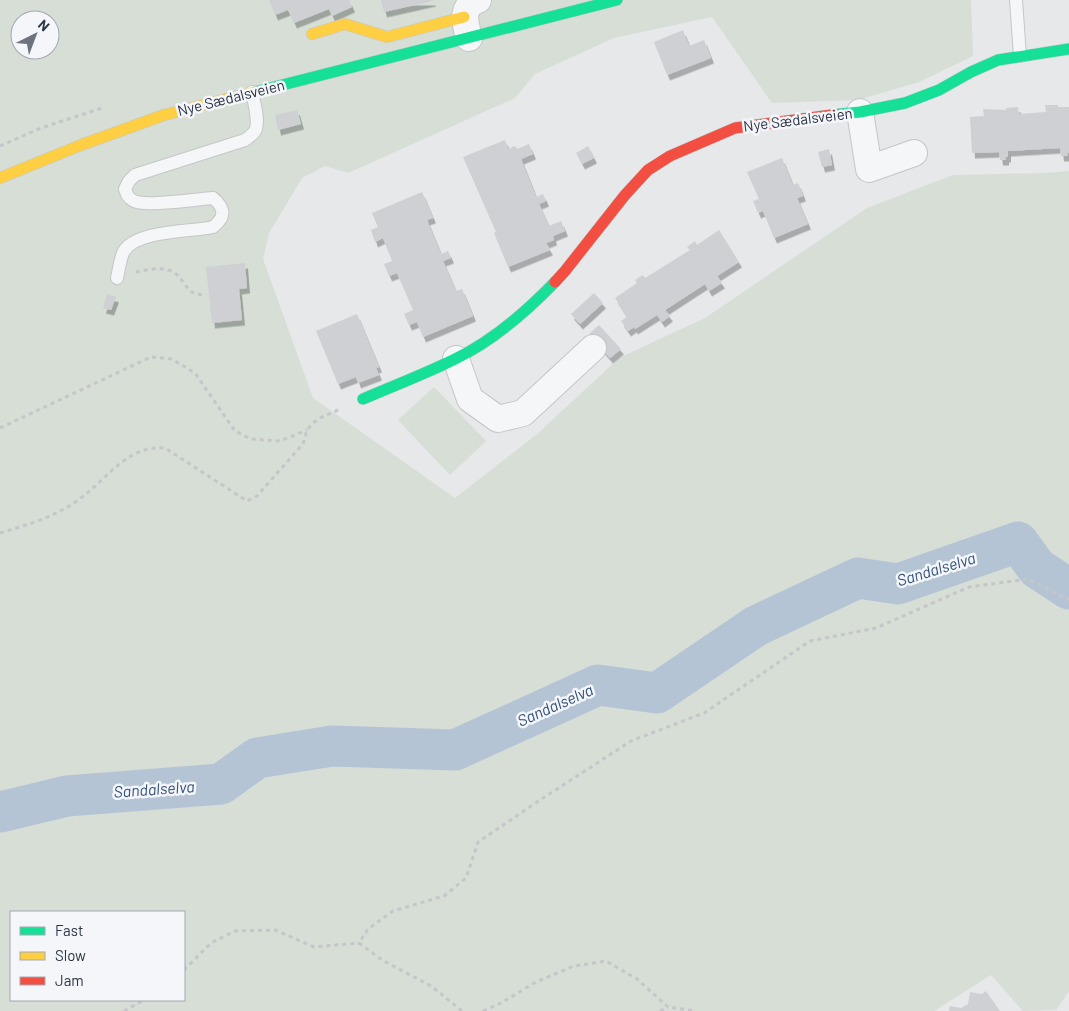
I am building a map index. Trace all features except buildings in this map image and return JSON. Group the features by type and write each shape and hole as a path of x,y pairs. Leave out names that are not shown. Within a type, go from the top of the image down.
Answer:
{"street":[{"name":"Nye Sædalsveien","path":"312,34 345,24 387,37 470,18 617,0"},
{"name":"Nye Sædalsveien","path":"0,178 101,136 164,115 252,92 470,18"},
{"name":"Nye Sædalsveien","path":"363,399 456,359 506,327 565,271 625,195 648,170 670,156 735,128 860,112 905,103 939,90 971,72 998,60 1069,49"},
{"path":"860,112 869,169 914,153"},
{"path":"456,359 470,399 498,419 523,413 593,348"}],"lane":[{"path":"1016,0 1020,56"},
{"path":"118,275 124,252 132,244 150,236 213,227 221,221 223,212 220,204 213,198 148,203 135,202 127,196 125,189 129,181 135,176 245,140 253,134 256,128 252,92"}],"path":[{"path":"118,275 160,269 168,270 181,278 192,293 198,295 206,294"},
{"path":"0,428 151,357 172,358 195,374 235,431 251,439 280,441 307,430 320,418 363,399"},
{"path":"0,533 45,519 78,500 131,454 151,447 165,448 247,501 257,496 303,444 307,430"},
{"path":"359,943 368,929 394,911 444,896 466,878 478,842 540,800 632,741 704,712 810,641 876,628 969,587 1028,579 1069,600"},
{"path":"185,969 211,942 235,931 275,930 314,947 359,943 382,960 431,986 462,1011"},
{"path":"483,1011 501,1003 536,982 574,966 606,961 638,979 668,1007"},
{"path":"124,1011 142,1001"},
{"path":"660,1011 668,1007 696,1011"}],"shaded area":[{"path":"0,0 971,0 973,56 919,82 858,100 772,103 712,17 614,38 535,74 515,98 348,173 325,166 302,178 269,233 263,259 313,398 455,498 536,435 619,358 705,318 867,208 953,175 1069,171 1069,991 1056,1010 1023,1011 991,975 934,1011 0,1011"},
{"path":"434,387 486,441 450,475 398,420"}],"waterway":[{"name":"Sandalselva","path":"0,812 67,796 221,784 257,758 332,746 455,750 598,685 657,693 756,626 858,578 898,584 1018,542 1037,568 1069,589"}],"traffic: fast":[{"path":"255,92 617,0"},
{"path":"832,115 860,112 905,103 939,90 971,72 998,60 1069,49"},
{"path":"363,399 421,375 483,344 521,315 555,282"}],"traffic: slow":[{"path":"312,34 345,24 387,37 464,17"},
{"path":"0,178 81,145 164,115 255,92"}],"traffic: jam":[{"path":"555,282 625,195 648,170 670,156 735,128 832,115"}]}
